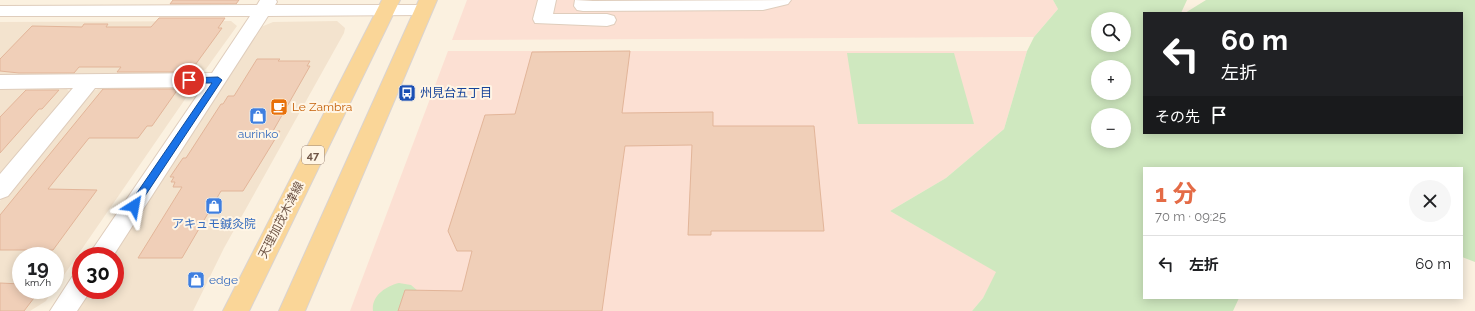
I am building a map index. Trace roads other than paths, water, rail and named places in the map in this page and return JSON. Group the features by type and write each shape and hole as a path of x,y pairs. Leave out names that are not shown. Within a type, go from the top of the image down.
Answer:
{"main road":[{"name":"天理加茂木津線","path":"236,311 389,5"},
{"path":"292,311 425,5"}],"street":[{"path":"547,0 542,19 643,20"},
{"path":"584,0 583,6 763,5 782,0"},
{"path":"0,11 44,6 425,5"},
{"path":"106,247 218,80 265,6"},
{"path":"0,82 218,80"},
{"path":"0,190 89,82"},
{"path":"63,311 72,298"}],"place":[{"name":"州見台五丁目","path":"407,93"},
{"name":"Le Zambra","path":"279,107"},
{"name":"aurinko","path":"258,116"},
{"name":"アキュモ鍼灸院","path":"214,206"},
{"name":"edge","path":"196,280"}]}
